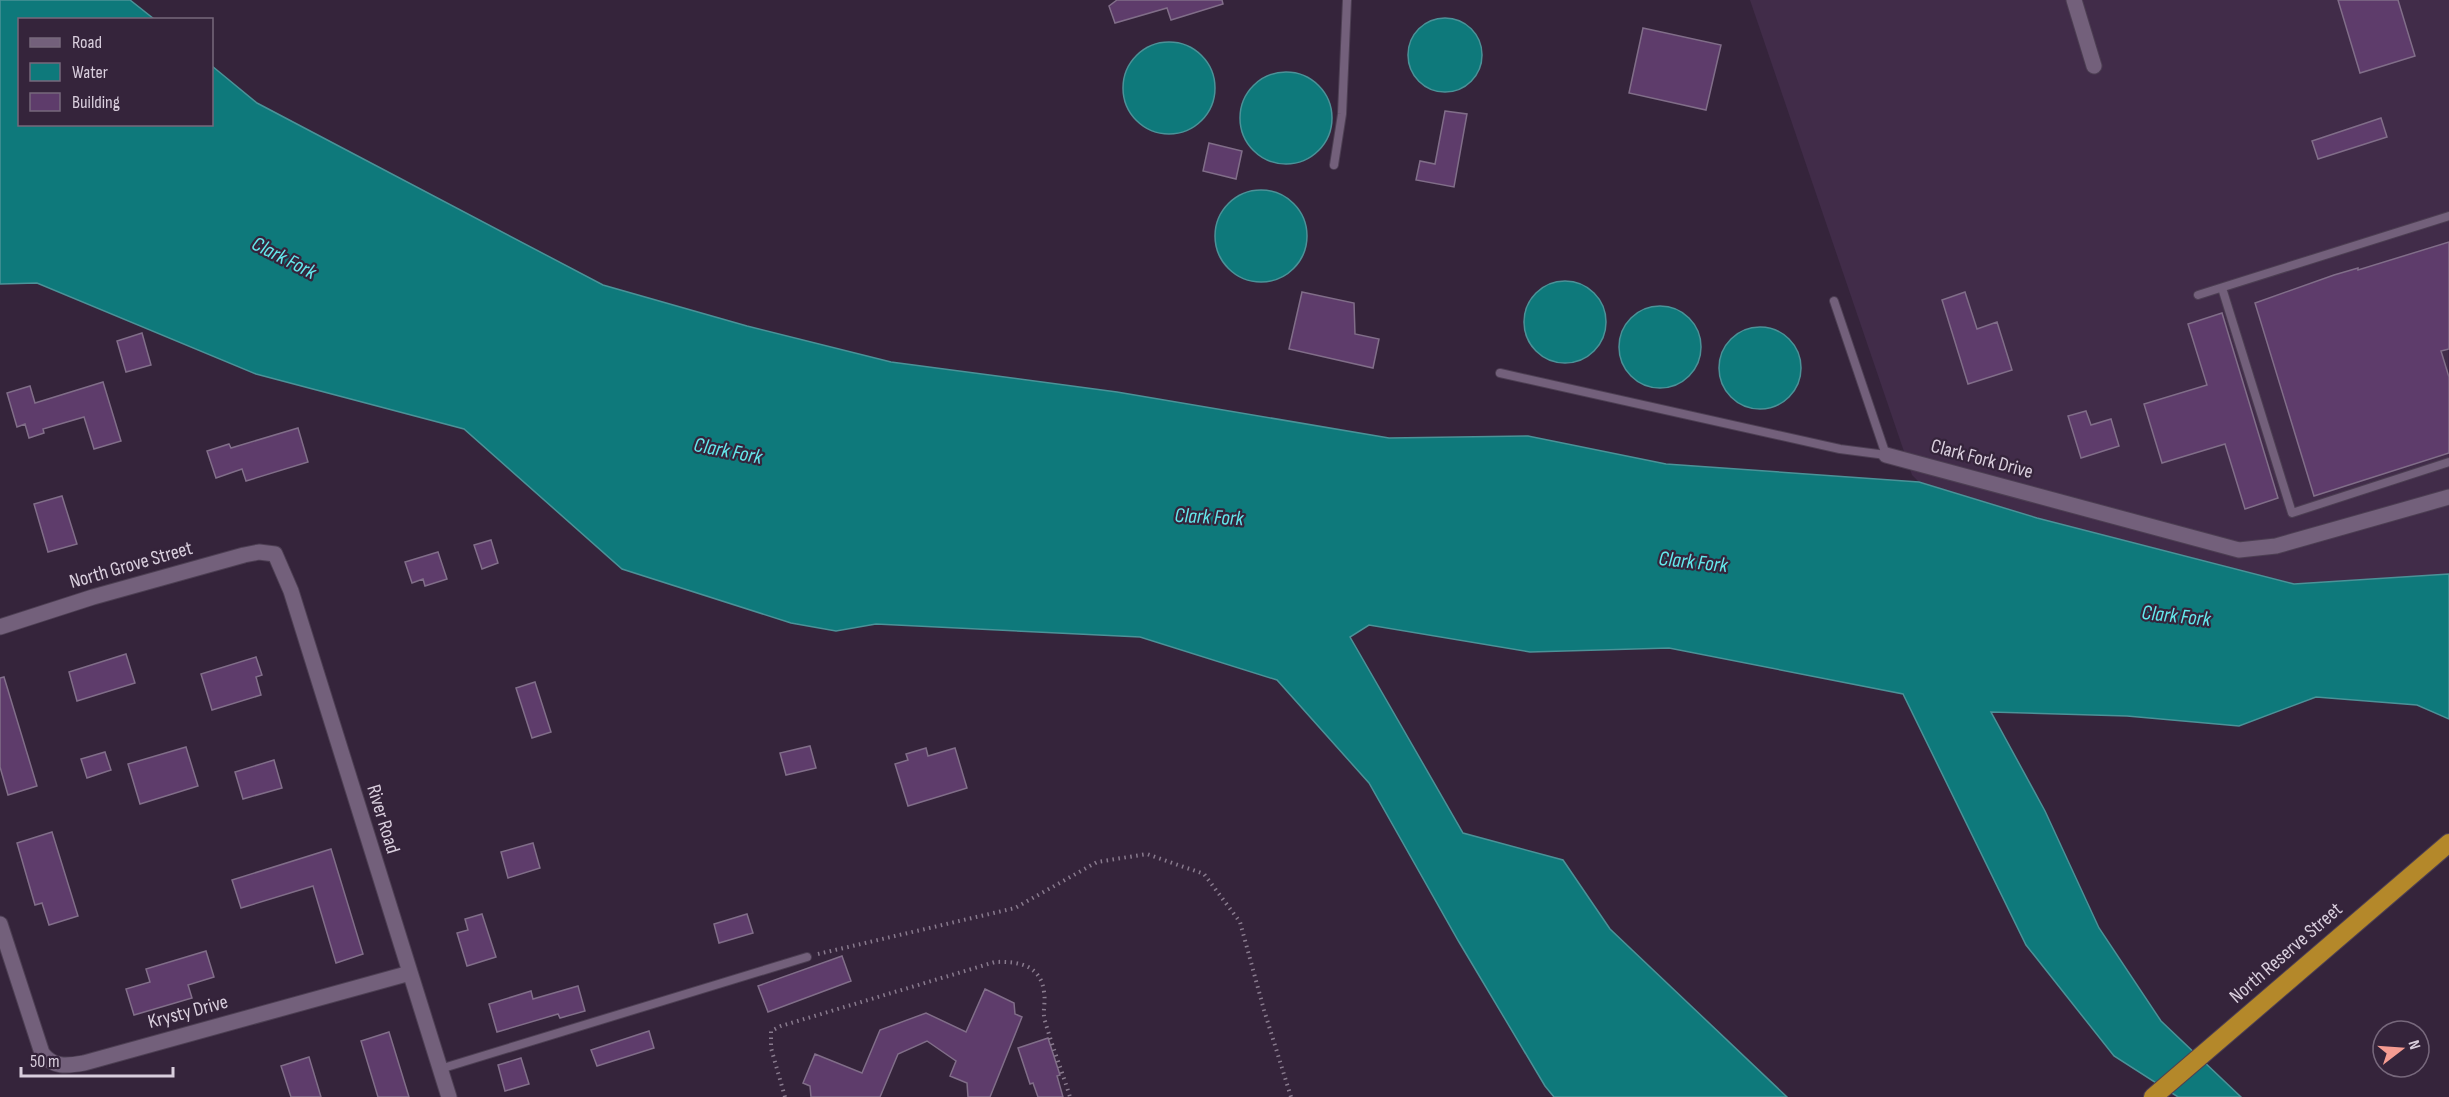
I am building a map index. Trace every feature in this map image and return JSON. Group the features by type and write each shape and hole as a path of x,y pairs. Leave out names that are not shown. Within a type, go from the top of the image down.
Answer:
{"highway":[{"name":"North Reserve Street","path":"2153,1097 2449,843"}],"street":[{"path":"2074,0 2094,66"},
{"name":"Clark Fork Drive","path":"1886,455 2239,550 2276,546 2449,497"},
{"name":"North Grove Street","path":"0,627 93,597 244,555 259,552 275,554"},
{"name":"River Road","path":"275,554 291,591 449,1097"},
{"name":"Krysty Drive","path":"0,924 42,1053 46,1059 60,1065 84,1063 410,973"}],"lane":[{"path":"1334,165 1342,114 1347,0"},
{"path":"2198,295 2449,216"},
{"path":"2222,288 2292,513 2449,462"},
{"path":"1834,301 1886,455"},
{"name":"Clark Fork Drive","path":"1500,373 1840,449 1886,455"},
{"path":"440,1069 807,957"}],"path":[{"path":"807,957 1015,908 1097,862 1147,854 1204,874 1240,922 1291,1097"},
{"path":"785,1097 771,1048 771,1031 995,962 1016,961 1027,966 1039,977 1044,992 1044,1018 1070,1097"}],"shaded area":[{"path":"1750,0 2449,0 2449,574 2294,584 2037,518 1919,482 1912,475"}],"water":[{"name":"Clark Fork","path":"0,0 130,0 153,18 18,18 18,126 213,126 213,67 257,103 603,285 747,326 891,362 1117,392 1389,438 1528,436 1666,464 1919,482 2037,518 2294,584 2449,574 2449,719 2417,705 2316,697 2239,726 2127,716 1991,712 2045,811 2099,928 2161,1021 2241,1097 2178,1097 2114,1056 2026,945 1903,694 1669,648 1530,652 1369,625 1350,637 1463,833 1563,860 1610,929 1787,1097 1554,1097 1545,1086 1459,942 1369,783 1277,680 1140,637 876,624 836,631 791,623 622,569 464,429 256,374 37,283 0,284"},
{"path":"1445,18 1459,21 1471,29 1479,41 1482,55 1479,69 1471,81 1459,89 1445,92 1431,89 1419,81 1411,69 1408,55 1411,41 1419,29 1431,21"},
{"path":"1169,42 1195,50 1207,62 1215,88 1207,114 1195,126 1169,134 1143,126 1131,114 1123,88 1131,62 1143,50"},
{"path":"1286,72 1312,80 1324,92 1332,118 1324,144 1312,156 1286,164 1260,156 1248,144 1240,118 1248,92 1260,80"},
{"path":"1261,190 1287,198 1299,210 1307,236 1299,262 1287,274 1261,282 1235,274 1223,262 1215,236 1223,210 1235,198"},
{"path":"1565,281 1581,284 1594,293 1603,306 1606,322 1603,338 1594,351 1581,360 1565,363 1549,360 1536,351 1527,338 1524,322 1527,306 1536,293 1549,284"},
{"path":"1660,306 1676,309 1689,318 1698,331 1701,347 1698,363 1689,376 1676,385 1660,388 1644,385 1631,376 1622,363 1619,347 1622,331 1631,318 1644,309"},
{"path":"1760,327 1776,330 1789,339 1798,352 1801,368 1798,384 1789,397 1776,406 1760,409 1744,406 1731,397 1722,384 1719,368 1722,352 1731,339 1744,330"}],"building":[{"path":"1117,0 1222,0 1223,4 1171,20 1167,8 1115,23 1109,6"},
{"path":"2338,0 2398,0 2415,56 2360,73"},
{"path":"1643,28 1721,45 1706,110 1629,93"},
{"path":"1445,111 1467,114 1454,187 1416,180 1420,161 1435,164"},
{"path":"2381,118 2387,137 2318,159 2312,141"},
{"path":"1209,143 1242,151 1236,179 1203,171"},
{"path":"2449,242 2449,349 2441,351 2449,377 2449,453 2314,496 2255,303 2334,275 2358,268 2358,270"},
{"path":"1302,292 1354,303 1355,334 1379,339 1373,368 1289,349"},
{"path":"1965,292 1977,329 1997,322 2012,370 1968,384 1942,300"},
{"path":"2222,313 2278,498 2245,509 2225,444 2162,463 2144,404 2207,385 2188,324"},
{"path":"142,333 151,365 126,372 117,341"},
{"path":"103,382 121,441 94,449 84,417 43,429 44,433 29,438 25,424 17,427 7,393 30,386 35,403"},
{"path":"2086,411 2091,425 2111,419 2119,446 2081,458 2068,416"},
{"path":"298,428 308,462 246,481 242,469 216,478 207,451 229,444 231,448"},
{"path":"62,496 77,544 48,552 34,504"},
{"path":"491,540 498,563 482,569 474,545"},
{"path":"438,552 447,579 425,586 423,579 412,583 405,562"},
{"path":"126,654 135,683 77,701 69,672"},
{"path":"256,657 262,675 256,677 261,695 212,710 201,674"},
{"path":"4,677 37,786 8,795 0,767 0,678"},
{"path":"535,682 551,732 532,738 516,688"},
{"path":"810,746 816,768 786,775 780,753"},
{"path":"186,747 198,786 140,804 128,764"},
{"path":"926,748 928,756 955,748 967,788 908,806 895,764 908,760 906,754"},
{"path":"105,752 111,770 87,778 81,759"},
{"path":"274,760 282,788 243,799 235,772"},
{"path":"52,832 78,916 49,925 42,903 35,905 17,843"},
{"path":"533,843 540,868 508,878 501,852"},
{"path":"331,849 363,954 336,963 313,886 241,908 232,880"},
{"path":"482,914 496,957 467,966 457,933 468,930 465,919"},
{"path":"747,914 753,933 719,943 714,924"},
{"path":"206,951 214,977 188,985 192,998 134,1015 126,989 150,982 146,969"},
{"path":"842,956 851,981 768,1012 758,986"},
{"path":"578,986 585,1011 560,1018 558,1014 497,1032 489,1004 531,991 533,999"},
{"path":"985,989 1014,1003 1015,1014 1022,1017 990,1097 968,1097 967,1083 950,1076 956,1061 927,1041 898,1054 880,1097 811,1097 810,1086 803,1083 815,1054 862,1073 880,1030 926,1013 966,1032"},
{"path":"649,1031 654,1048 597,1066 591,1050"},
{"path":"389,1032 409,1097 378,1097 361,1041"},
{"path":"1048,1038 1060,1075 1057,1076 1063,1097 1038,1097 1033,1083 1030,1084 1018,1048"},
{"path":"309,1057 321,1097 291,1097 281,1066"},
{"path":"521,1058 529,1084 505,1091 498,1065"}]}
